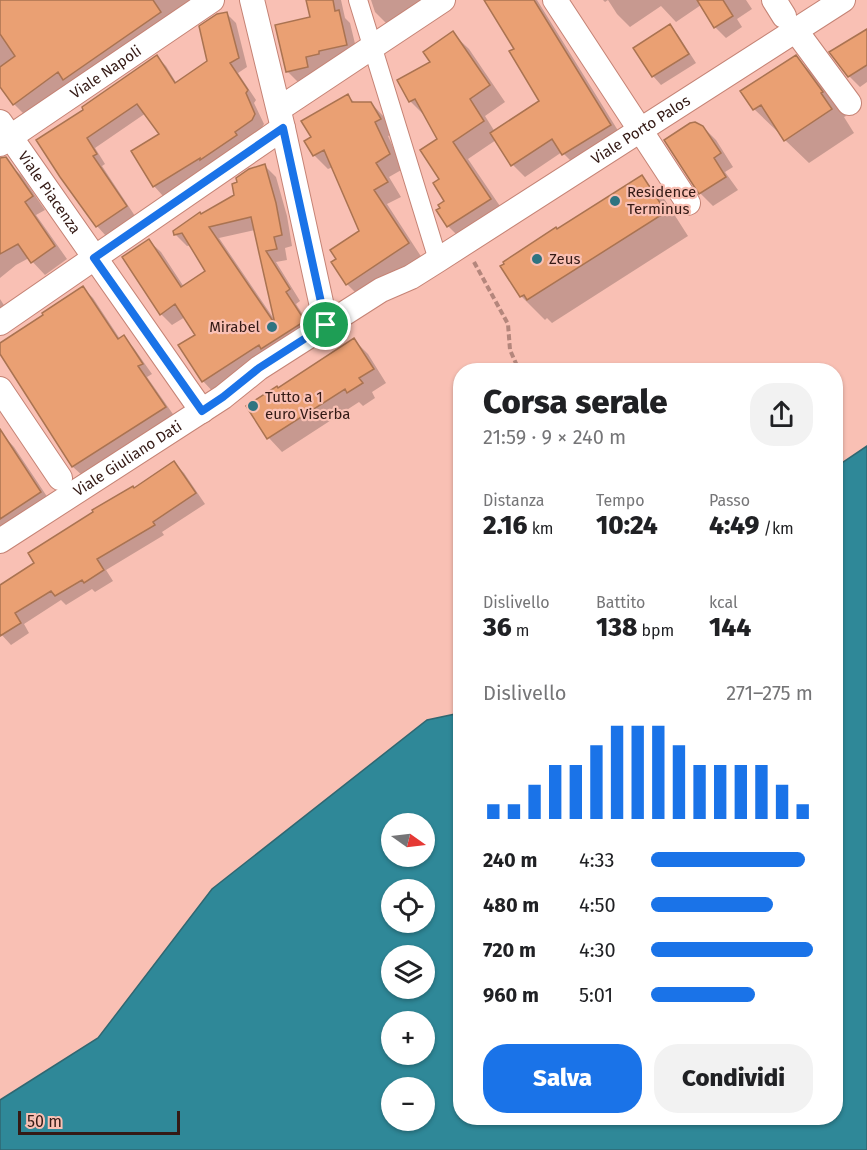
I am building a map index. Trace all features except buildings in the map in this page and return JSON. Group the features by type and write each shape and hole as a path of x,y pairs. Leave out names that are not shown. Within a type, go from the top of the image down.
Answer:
{"street":[{"name":"Viale Napoli","path":"3,134 212,0"},
{"path":"252,0 281,119 326,325"},
{"path":"358,0 438,260"},
{"path":"0,323 94,258 281,119 371,48 443,0"},
{"path":"555,0 688,203"},
{"name":"Viale Porto Palos","path":"438,260 641,130 784,16 843,0"},
{"path":"784,16 849,103"},
{"name":"Viale Piacenza","path":"3,134 202,411"},
{"name":"Viale Giuliano Dati","path":"0,541 202,411 259,368 326,325 381,290 411,277 438,260"},
{"path":"0,388 60,478"}],"path":[{"path":"464,244 508,324 510,350 516,363"}],"water":[{"path":"867,446 867,1150 0,1150 0,1100 98,1038 212,889 427,720 453,714 453,1125 843,1125 843,462"}],"place":[{"name":"Residence Terminus","path":"615,201"},
{"name":"Zeus","path":"537,259"},
{"name":"Mirabel","path":"272,327"},
{"name":"Tutto a 1 euro Viserba","path":"253,406"}],"route":[{"path":"283,128 326,325 259,368 202,411 94,258 283,128"}]}
